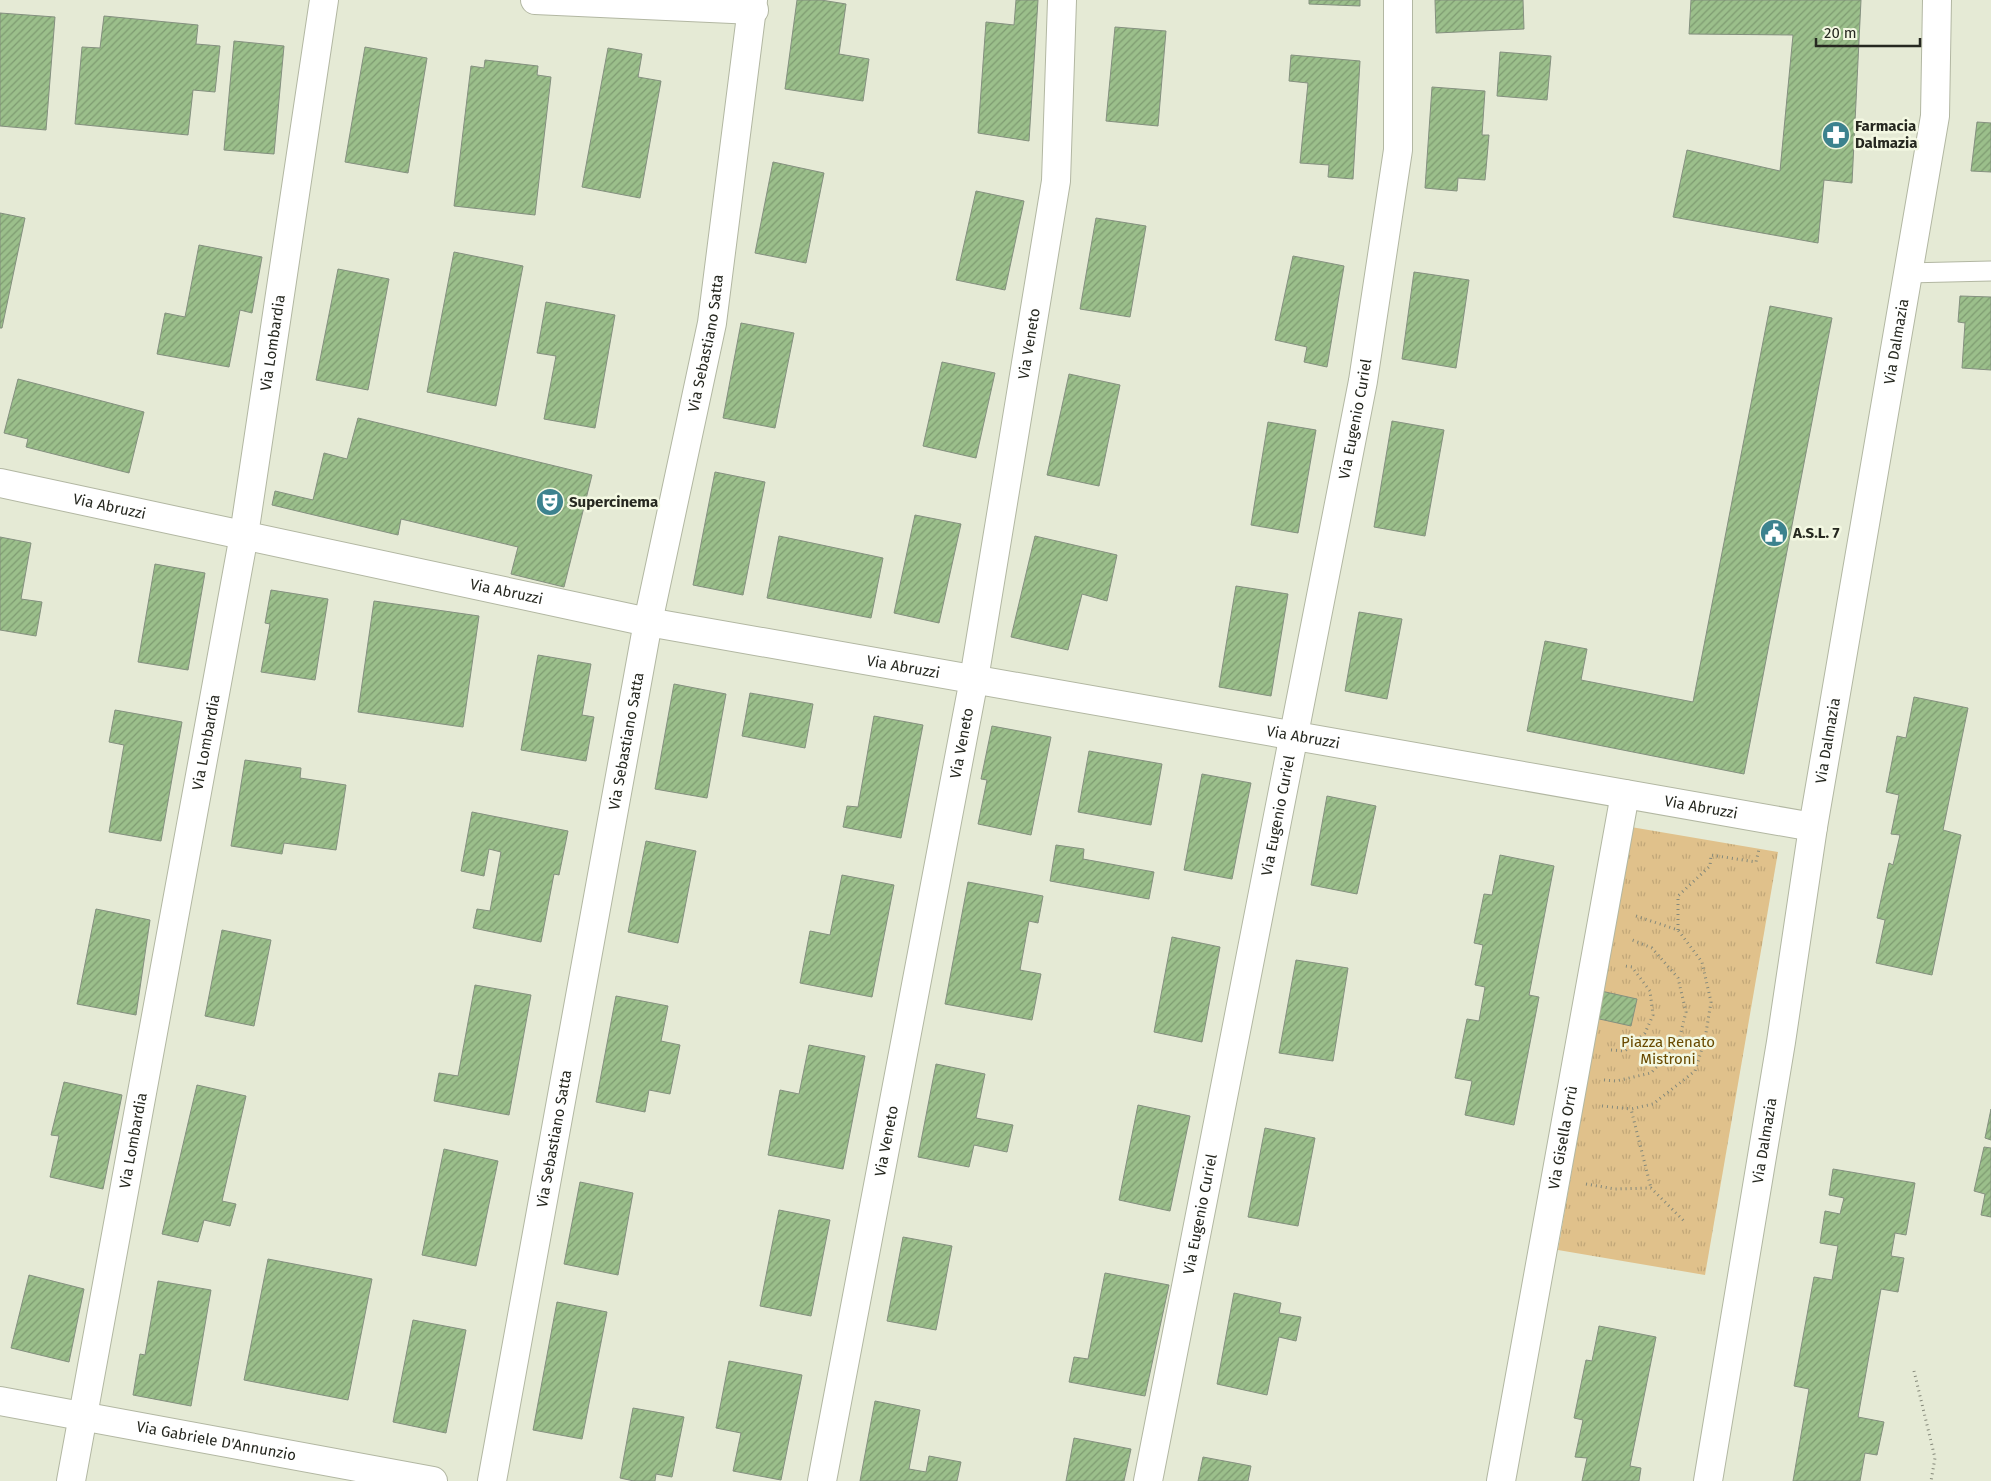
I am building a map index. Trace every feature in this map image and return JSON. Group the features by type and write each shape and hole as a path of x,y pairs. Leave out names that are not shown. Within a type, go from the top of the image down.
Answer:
{"street":[{"name":"Via Lombardia","path":"71,1481 244,535 324,0"},
{"path":"535,0 754,5"},
{"name":"Via Veneto","path":"822,1481 974,680 1056,181 1062,0"},
{"name":"Via Eugenio Curiel","path":"1148,1481 1363,381 1398,150 1398,0"},
{"name":"Via Dalmazia","path":"1708,1481 1781,1042 1813,827 1935,116 1937,0"},
{"name":"Via Sebastiano Satta","path":"492,1481 648,622 712,323 754,5"},
{"name":"Via Abruzzi","path":"0,483 648,622 1813,827"},
{"name":"Via Gisella Orrù","path":"1500,1481 1625,794"},
{"name":"Via Gabriele D'Annunzio","path":"0,1401 433,1481"}],"lane":[{"path":"1907,273 1991,271"}],"path":[{"path":"1678,930 1678,896 1710,866 1711,855 1756,862 1766,819"},
{"path":"1605,904 1678,930 1702,962 1711,1002 1705,1039 1695,1071 1653,1104 1631,1109 1651,1188 1684,1221"},
{"path":"1574,1076 1616,1081 1651,1073 1678,1044 1686,1012 1678,978 1652,948 1621,936 1600,932"},
{"path":"1579,1045 1607,1050 1625,1050 1645,1033 1654,1015 1650,991 1632,967 1595,961"},
{"path":"1555,1179 1615,1189 1651,1188"},
{"path":"1914,1372 1934,1458 1930,1481"}],"green space":[{"name":"Piazza Renato Mistroni","path":"1631,827 1778,852 1705,1275 1558,1250"}],"building":[{"path":"797,0 821,0 846,4 839,54 869,59 863,101 785,89"},
{"path":"1016,0 1038,0 1029,141 978,133 986,22 1014,25"},
{"path":"1309,0 1360,0 1360,6 1309,4"},
{"path":"1435,0 1523,0 1524,29 1436,33"},
{"path":"1691,0 1861,0 1852,183 1824,180 1818,243 1673,217 1687,150 1780,171 1793,35 1689,34"},
{"path":"0,13 55,17 46,130 0,126"},
{"path":"104,16 198,25 196,44 220,46 215,92 193,90 188,135 75,124 82,47 100,48"},
{"path":"1115,27 1166,31 1158,126 1106,121"},
{"path":"234,41 284,46 274,154 224,150"},
{"path":"365,47 427,58 408,173 345,162"},
{"path":"608,48 642,54 638,77 661,81 640,198 582,187"},
{"path":"1500,52 1551,56 1547,100 1497,96"},
{"path":"1291,55 1360,61 1353,179 1328,177 1329,165 1300,163 1308,83 1289,81"},
{"path":"485,60 538,66 537,75 551,77 535,215 454,206 471,66 484,68"},
{"path":"1432,87 1485,91 1482,135 1489,135 1485,180 1458,178 1457,191 1425,188"},
{"path":"1977,122 1991,123 1991,172 1971,171"},
{"path":"773,162 824,173 806,263 755,253"},
{"path":"976,191 1024,201 1005,290 956,280"},
{"path":"0,213 25,218 2,328 0,328"},
{"path":"1096,218 1146,226 1130,317 1080,309"},
{"path":"199,245 262,257 252,313 240,310 229,367 157,354 165,313 185,317"},
{"path":"454,252 523,266 496,406 427,392"},
{"path":"1293,256 1344,266 1327,367 1304,362 1307,347 1275,340"},
{"path":"338,269 389,279 368,390 316,380"},
{"path":"1414,272 1469,280 1456,368 1402,359"},
{"path":"1960,296 1991,297 1991,370 1962,368 1965,323 1958,322"},
{"path":"546,302 615,315 595,428 544,419 556,356 537,353"},
{"path":"1770,306 1832,318 1744,774 1527,731 1545,641 1587,649 1581,680 1693,702"},
{"path":"741,323 794,333 775,428 723,418"},
{"path":"942,362 995,373 976,458 923,446"},
{"path":"1069,374 1120,385 1099,486 1047,475"},
{"path":"18,379 144,412 129,473 26,447 28,439 4,433"},
{"path":"358,418 592,475 564,587 511,574 518,547 401,519 398,535 272,505 275,491 313,500 324,453 347,459"},
{"path":"1392,421 1444,430 1425,536 1374,527"},
{"path":"1268,422 1316,430 1298,533 1251,525"},
{"path":"715,472 765,482 743,595 693,585"},
{"path":"915,515 961,524 939,623 894,613"},
{"path":"779,536 883,558 871,618 767,598"},
{"path":"1035,536 1117,555 1107,601 1082,594 1068,650 1011,637"},
{"path":"0,537 31,543 21,599 42,602 36,636 0,630"},
{"path":"155,564 205,573 188,670 138,662"},
{"path":"1236,586 1288,594 1271,696 1219,687"},
{"path":"271,590 328,599 315,680 261,672 270,624 265,623"},
{"path":"374,601 479,616 463,727 358,712"},
{"path":"1359,612 1402,619 1387,699 1345,691"},
{"path":"538,655 591,664 582,715 594,717 586,761 521,750"},
{"path":"674,684 726,694 707,798 655,789"},
{"path":"750,693 813,704 805,748 742,736"},
{"path":"1914,697 1968,708 1943,830 1961,835 1932,975 1876,963 1885,920 1877,918 1889,863 1893,865 1900,835 1891,834 1899,795 1886,792 1897,736 1906,738"},
{"path":"115,710 182,722 161,841 109,832 124,745 109,742"},
{"path":"874,716 923,725 901,838 843,827 847,806 858,807"},
{"path":"992,726 1051,737 1031,835 978,824 987,780 981,779"},
{"path":"1089,751 1162,764 1151,825 1078,812"},
{"path":"245,760 301,768 300,778 346,785 336,850 284,843 282,854 231,846"},
{"path":"1202,774 1251,783 1232,879 1184,870"},
{"path":"1327,796 1376,806 1357,894 1311,885"},
{"path":"472,812 568,831 559,875 554,874 541,942 473,928 477,909 490,911 501,852 489,849 484,876 461,871"},
{"path":"646,841 696,851 678,943 628,932"},
{"path":"1056,845 1084,849 1083,859 1154,872 1149,899 1050,881"},
{"path":"1500,855 1554,866 1529,995 1539,997 1514,1125 1465,1115 1472,1081 1455,1078 1467,1019 1479,1021 1485,987 1475,985 1483,945 1474,943 1484,894 1492,895"},
{"path":"842,875 894,885 872,997 800,983 810,931 830,935"},
{"path":"968,882 1043,896 1038,923 1029,921 1020,970 1041,974 1032,1020 945,1004"},
{"path":"96,909 150,920 136,1015 77,1004"},
{"path":"222,930 271,940 254,1026 205,1016"},
{"path":"1172,937 1220,947 1202,1042 1154,1032"},
{"path":"1296,960 1348,968 1333,1061 1279,1053"},
{"path":"475,985 531,995 509,1115 434,1101 439,1073 458,1076"},
{"path":"1601,991 1637,999 1631,1026 1595,1018"},
{"path":"616,996 668,1006 661,1041 680,1045 670,1094 649,1090 645,1112 596,1102"},
{"path":"809,1045 865,1056 843,1169 768,1155 780,1090 799,1094"},
{"path":"936,1064 985,1074 976,1118 1013,1125 1007,1152 974,1145 969,1167 918,1157"},
{"path":"64,1082 122,1095 103,1189 50,1177 59,1136 51,1135"},
{"path":"197,1085 246,1096 222,1201 236,1204 230,1226 204,1220 198,1242 162,1234"},
{"path":"1138,1105 1190,1116 1170,1211 1119,1200"},
{"path":"1991,1109 1991,1140 1985,1138"},
{"path":"1265,1128 1315,1138 1298,1226 1248,1217"},
{"path":"1984,1147 1991,1148 1991,1217 1981,1215 1985,1194 1974,1191"},
{"path":"444,1149 498,1161 476,1266 422,1255"},
{"path":"1833,1169 1915,1183 1906,1235 1895,1233 1891,1256 1904,1258 1898,1292 1881,1289 1858,1417 1884,1422 1877,1455 1865,1453 1860,1481 1793,1481 1809,1389 1794,1386 1814,1277 1832,1280 1838,1246 1820,1243 1825,1211 1840,1214 1844,1198 1829,1195"},
{"path":"580,1182 633,1193 618,1275 564,1264"},
{"path":"779,1210 830,1220 811,1316 760,1306"},
{"path":"903,1237 952,1246 936,1330 887,1321"},
{"path":"268,1259 372,1279 348,1400 244,1380"},
{"path":"1105,1273 1169,1285 1145,1396 1069,1382 1074,1357 1088,1359"},
{"path":"29,1275 84,1289 69,1362 11,1348"},
{"path":"158,1281 211,1290 191,1406 133,1395 140,1354 145,1355"},
{"path":"1234,1293 1281,1303 1279,1313 1301,1317 1296,1341 1279,1337 1267,1395 1217,1384"},
{"path":"557,1302 607,1312 582,1439 533,1430"},
{"path":"413,1320 466,1330 446,1433 393,1422"},
{"path":"1599,1326 1656,1337 1630,1466 1641,1468 1639,1481 1582,1481 1587,1458 1575,1457 1583,1420 1574,1418 1586,1360 1592,1361"},
{"path":"729,1361 802,1375 781,1480 733,1471 741,1433 716,1428"},
{"path":"875,1401 920,1410 909,1469 926,1472 929,1456 961,1462 957,1481 860,1481"},
{"path":"633,1408 684,1417 672,1477 656,1474 655,1481 634,1481 620,1478"},
{"path":"1074,1438 1131,1449 1124,1481 1066,1481"},
{"path":"1203,1457 1251,1466 1248,1481 1198,1481"}],"place":[{"name":"Farmacia Dalmazia","path":"1836,135"},
{"name":"Supercinema","path":"550,502"},
{"name":"A.S.L. 7","path":"1774,533"}]}
